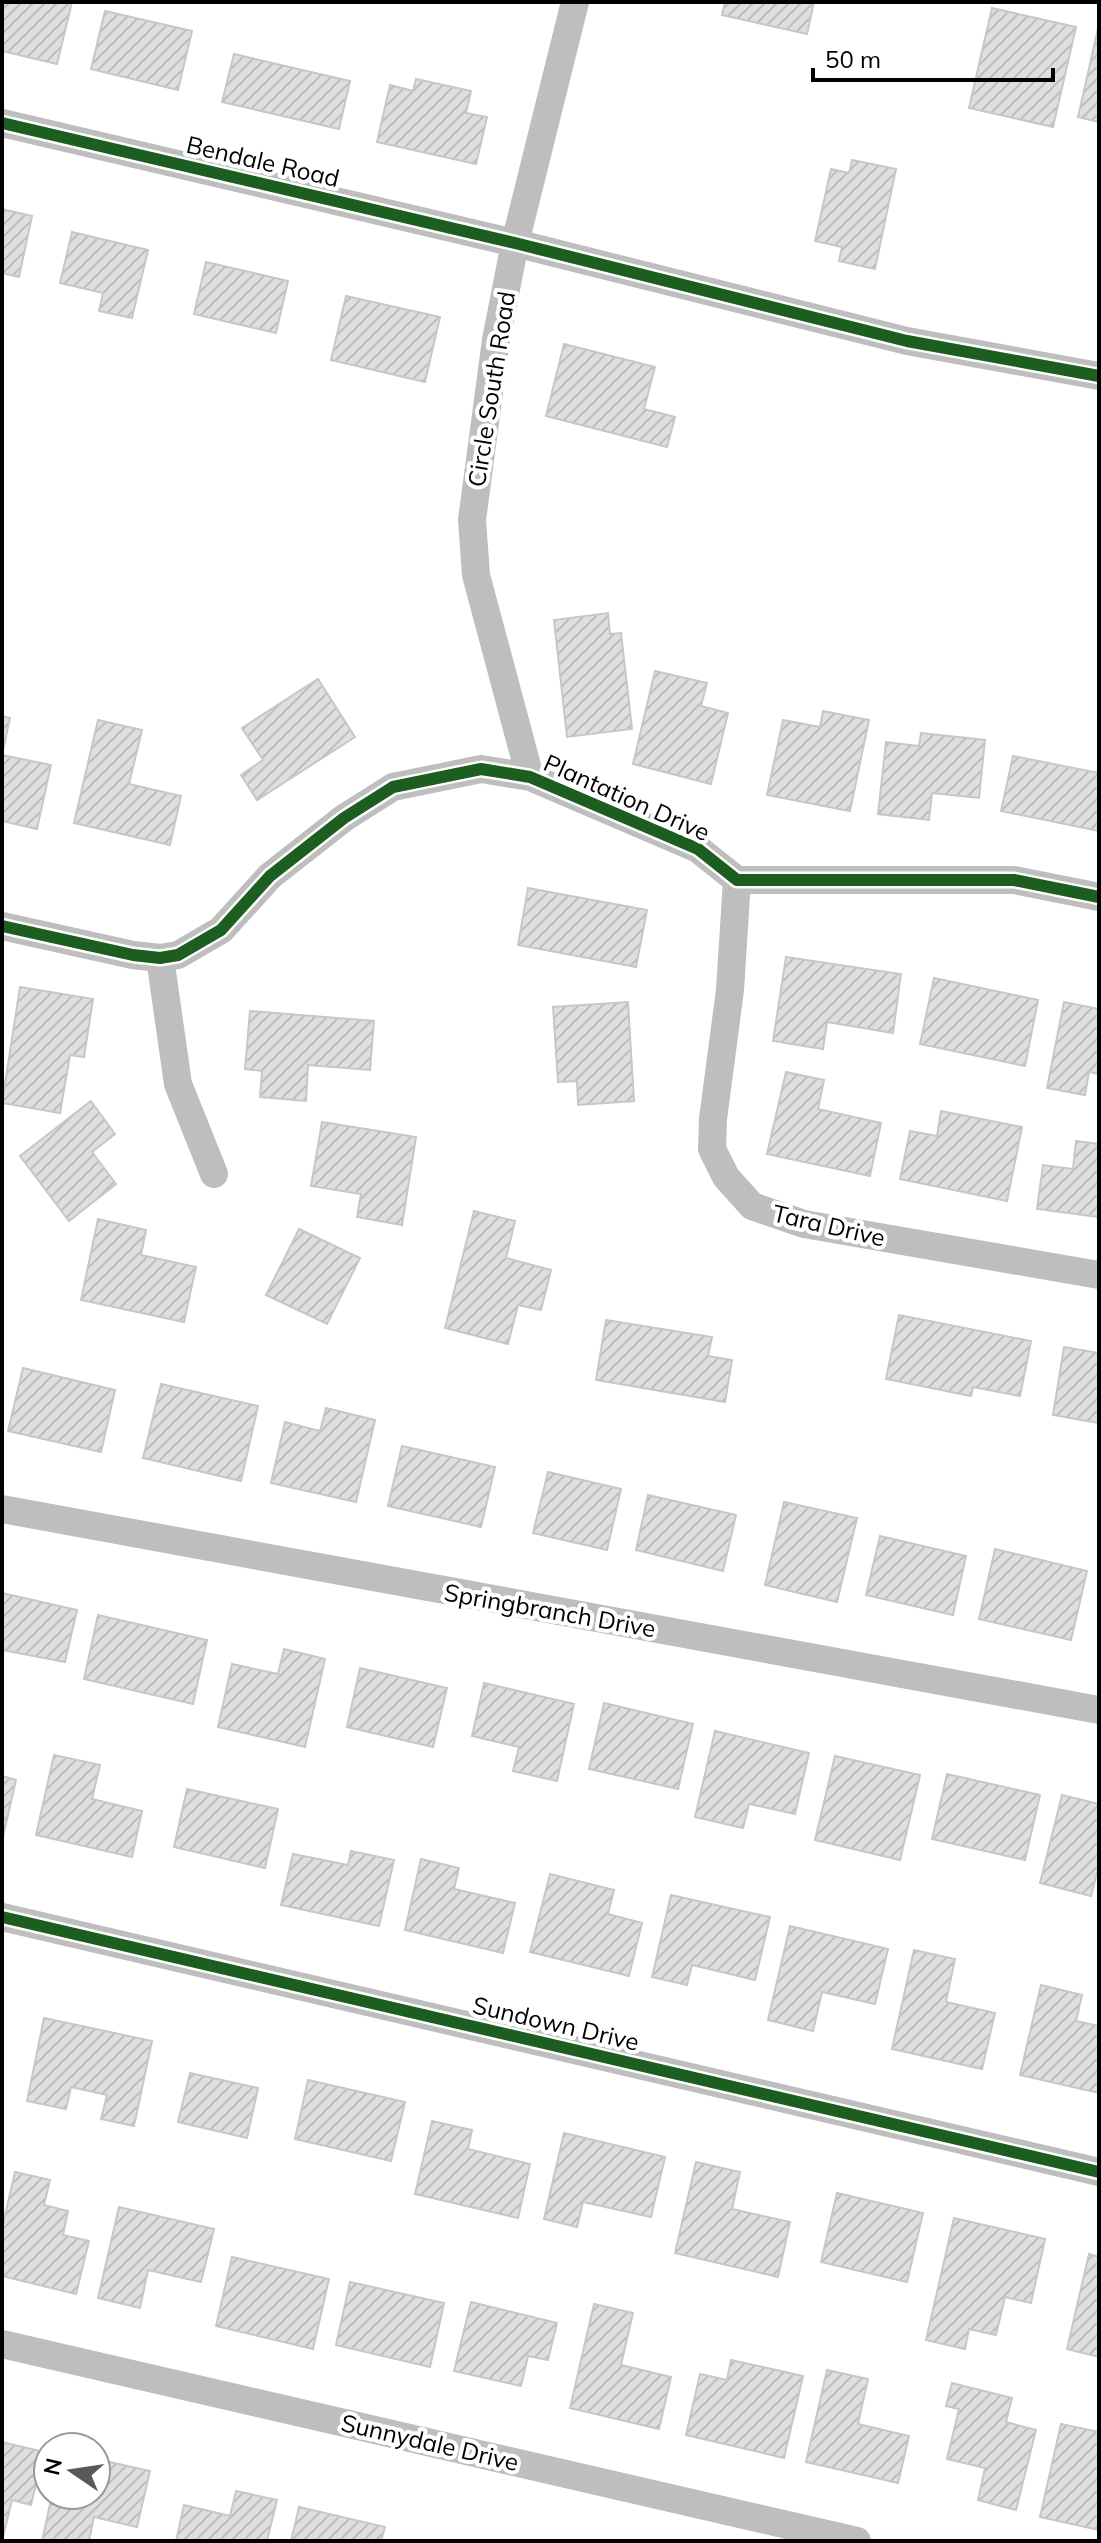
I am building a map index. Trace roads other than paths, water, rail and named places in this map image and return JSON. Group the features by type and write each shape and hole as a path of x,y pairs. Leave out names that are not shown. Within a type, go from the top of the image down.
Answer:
{"street":[{"name":"Circle South Road","path":"530,777 476,575 472,520 496,340 515,243 575,2"},
{"name":"Bendale Road","path":"2,123 515,243 907,341 1099,376"},
{"name":"Plantation Drive","path":"2,926 133,955 160,958 178,955 221,930 270,876 344,818 393,787 481,769 530,777 698,849 737,880"},
{"path":"737,880 1014,880 1099,897"},
{"name":"Tara Drive","path":"737,880 730,990 712,1149 726,1177 752,1206 804,1224 1099,1275"},
{"path":"160,958 178,1084 214,1174"},
{"name":"Springbranch Drive","path":"2,1509 1099,1710"},
{"name":"Sundown Drive","path":"4,1925 1099,2172"},
{"name":"Sunnydale Drive","path":"2,2344 857,2541"}]}
